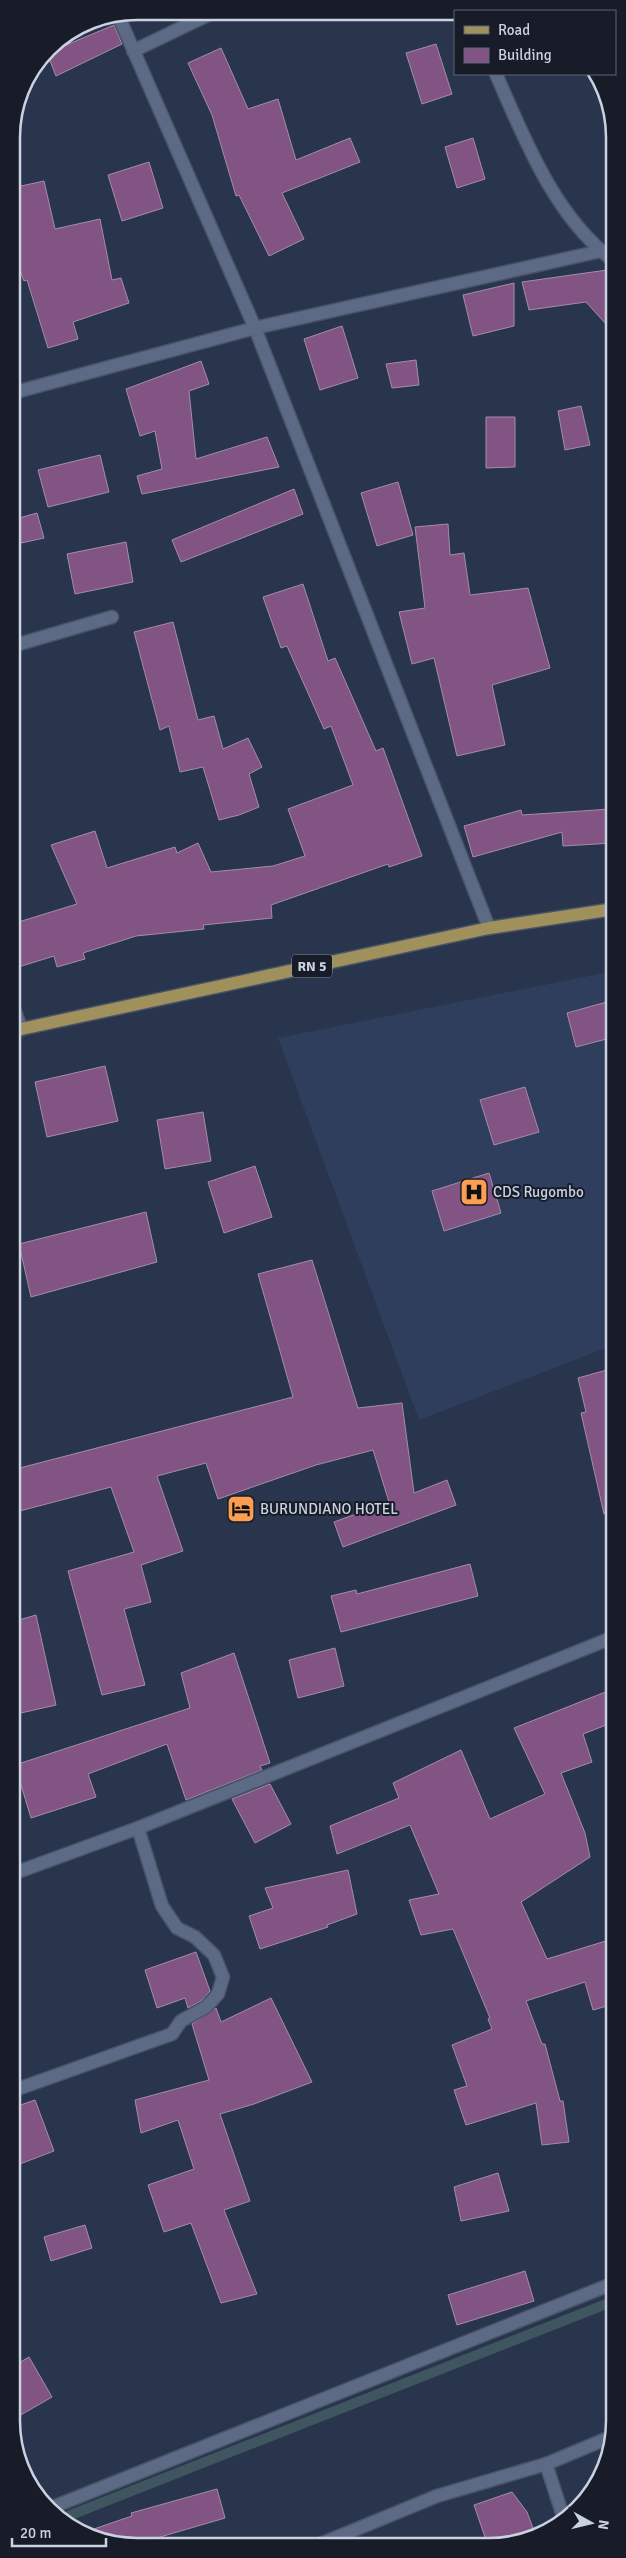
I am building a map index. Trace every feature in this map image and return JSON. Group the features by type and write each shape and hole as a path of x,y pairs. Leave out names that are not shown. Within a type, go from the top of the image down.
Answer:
{"main road":[{"name":"RN 5","path":"20,1029 489,928 606,910"}],"street":[{"path":"133,51 197,20"},
{"path":"121,21 255,328 489,928"},
{"path":"496,75 538,169 561,204 606,254"},
{"path":"20,391 255,328 601,251"},
{"path":"20,644 112,617"},
{"path":"20,1871 138,1828 606,1640"},
{"path":"20,2088 172,2034 181,2021 206,2007 218,1994 223,1977 220,1966 205,1944 177,1928 162,1906 138,1828"},
{"path":"57,2506 606,2286"},
{"path":"335,2538 437,2496 546,2464 604,2440"},
{"path":"546,2464 562,2512"}],"shaded area":[{"name":"CDS Rugombo","path":"606,973 606,1348 419,1420 278,1038"}],"building":[{"path":"114,25 122,44 56,76 50,59 64,46"},
{"path":"436,44 452,94 422,104 406,53"},
{"path":"221,48 248,109 278,99 296,160 350,138 360,162 282,193 304,239 269,256 239,195 236,196 212,115 188,63"},
{"path":"473,138 485,179 457,188 445,147"},
{"path":"149,162 163,208 122,221 108,175"},
{"path":"44,181 55,229 100,219 112,280 121,278 129,303 73,322 78,339 48,348 27,280 24,281 20,271 20,186"},
{"path":"606,270 606,324 586,302 529,310 522,282"},
{"path":"514,283 514,326 473,336 463,295"},
{"path":"342,326 358,378 320,390 304,339"},
{"path":"416,360 419,385 392,388 386,364"},
{"path":"201,361 209,384 189,391 196,459 267,437 279,467 142,494 137,476 162,469 155,431 140,436 126,389"},
{"path":"581,406 590,445 565,450 558,411"},
{"path":"486,417 515,417 515,467 486,468"},
{"path":"100,455 109,492 48,507 38,470"},
{"path":"398,482 413,535 377,546 361,493"},
{"path":"294,489 303,514 181,562 172,540"},
{"path":"37,513 44,538 20,543 20,518"},
{"path":"448,524 450,555 464,553 470,595 528,588 550,668 492,685 505,745 457,756 434,658 412,664 399,612 425,608 415,527"},
{"path":"126,542 133,582 75,594 67,554"},
{"path":"303,584 328,661 335,658 376,751 383,748 422,856 389,867 388,864 271,905 272,918 203,925 204,929 136,936 83,953 85,959 57,967 54,956 20,967 20,922 77,904 51,845 95,831 107,868 175,847 177,853 198,843 211,872 273,866 305,856 288,809 353,785 331,726 324,729 287,646 281,648 263,597"},
{"path":"173,622 198,720 214,716 223,749 248,738 262,767 249,774 259,807 219,820 203,767 180,772 169,726 160,730 134,632"},
{"path":"606,809 606,843 563,846 562,832 473,857 464,826 521,810 522,815"},
{"path":"606,1002 606,1039 576,1047 567,1013"},
{"path":"105,1066 118,1121 47,1137 35,1082"},
{"path":"525,1087 539,1132 494,1145 480,1100"},
{"path":"203,1112 211,1161 165,1169 157,1120"},
{"path":"255,1166 272,1217 224,1233 208,1182"},
{"path":"489,1173 501,1213 444,1231 432,1191"},
{"path":"146,1212 157,1262 31,1297 20,1244"},
{"path":"312,1260 358,1408 402,1403 414,1493 447,1480 456,1505 343,1547 334,1522 389,1502 373,1450 316,1465 218,1499 206,1463 157,1476 183,1551 141,1565 151,1602 124,1609 145,1685 102,1695 68,1571 134,1552 111,1487 20,1511 20,1468 293,1397 258,1274"},
{"path":"606,1370 606,1514 604,1514 581,1413 586,1412 578,1378"},
{"path":"470,1564 478,1596 341,1632 331,1596 356,1590 357,1594"},
{"path":"36,1615 56,1705 20,1713 20,1620"},
{"path":"335,1648 344,1686 298,1698 289,1660"},
{"path":"234,1653 270,1763 260,1766 262,1770 186,1800 167,1744 88,1774 96,1797 31,1818 20,1782 20,1763 190,1708 181,1673"},
{"path":"606,1692 606,1725 583,1734 592,1762 561,1773 585,1833 590,1857 521,1902 547,1959 606,1941 606,2006 593,2010 585,1982 526,2001 542,2044 545,2044 560,2101 563,2101 569,2142 542,2145 536,2103 466,2125 454,2090 467,2086 452,2045 492,2029 488,2019 490,2018 453,1929 421,1935 409,1900 439,1894 410,1825 337,1854 330,1826 399,1798 393,1783 461,1750 490,1819 545,1794 514,1728"},
{"path":"270,1784 291,1824 255,1843 232,1799"},
{"path":"348,1870 357,1914 327,1925 328,1927 260,1949 249,1916 273,1908 265,1888"},
{"path":"196,1952 210,1991 201,2001 188,2008 185,1998 157,2008 145,1970"},
{"path":"271,1998 312,2082 254,2104 220,2114 250,2201 224,2210 257,2294 221,2303 191,2223 164,2232 148,2185 194,2169 178,2120 141,2133 135,2100 209,2080 192,2024 216,2008 221,2022"},
{"path":"35,2100 54,2151 20,2164 20,2105"},
{"path":"498,2173 509,2211 461,2221 454,2187"},
{"path":"85,2225 92,2248 51,2261 44,2237"},
{"path":"525,2271 534,2301 457,2325 448,2295"},
{"path":"29,2357 52,2397 20,2415 20,2362"},
{"path":"217,2489 225,2518 157,2538 114,2536 93,2529 132,2516 131,2513"},
{"path":"512,2492 527,2512 533,2529 504,2537 485,2538 474,2505"}],"waterway":[{"path":"69,2516 606,2304"}],"place":[{"name":"CDS Rugombo","path":"474,1192"},
{"name":"BURUNDIANO HOTEL","path":"241,1509"}]}
